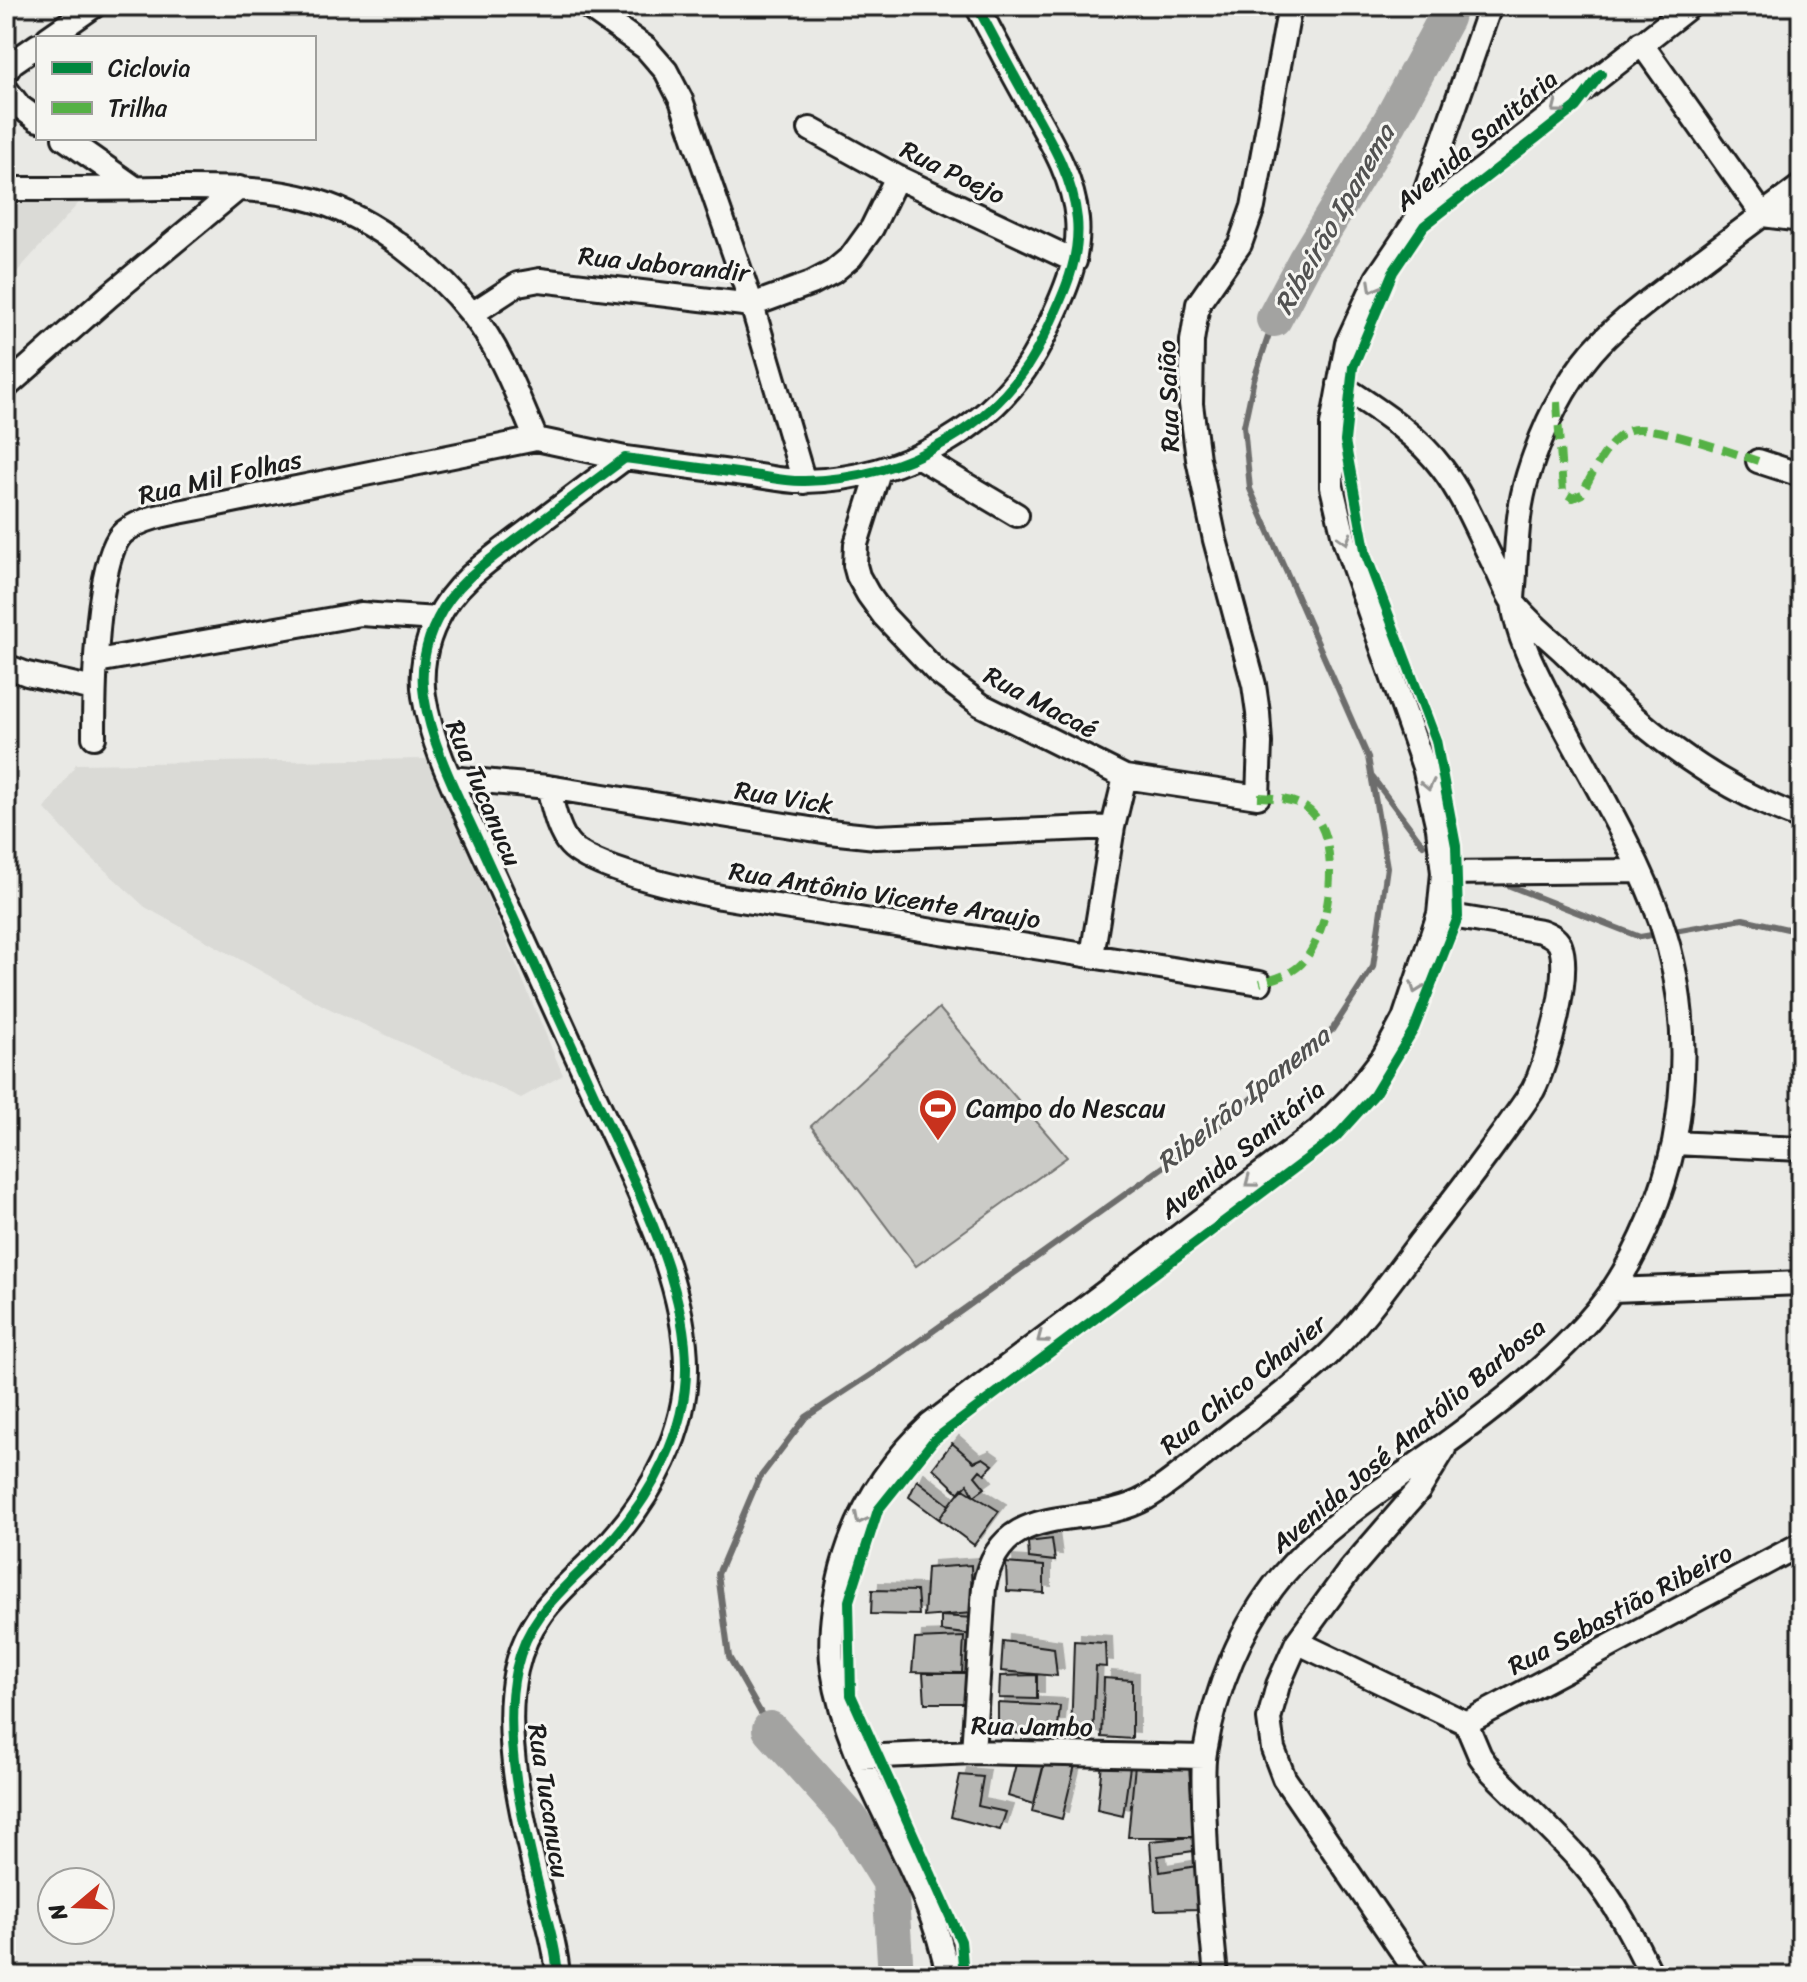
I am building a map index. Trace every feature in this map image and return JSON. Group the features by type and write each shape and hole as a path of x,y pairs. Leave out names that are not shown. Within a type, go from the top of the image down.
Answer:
{"street":[{"path":"51,36 94,6"},
{"path":"587,6 646,48 666,71 681,100 752,305 804,482"},
{"path":"6,189 239,188 316,201 376,228 403,247 472,314 493,348 536,439 625,458 804,482 879,471 919,457 981,419 1018,381 1039,348 1075,261 1077,218 1066,175 1054,147 977,6"},
{"name":"Rua Saião","path":"1258,797 1260,743 1254,685 1215,540 1198,459 1191,404 1192,341 1198,304 1240,244 1253,207 1290,6"},
{"path":"1415,222 1490,6"},
{"name":"Avenida Sanitária","path":"948,1976 944,1952 923,1894 843,1714 833,1670 832,1625 838,1584 851,1535 880,1482 916,1438 964,1397 1318,1131 1352,1097 1384,1056 1404,1019 1439,914 1443,873 1438,828 1424,767 1345,542 1332,487 1332,425 1347,343 1363,305 1415,222 1690,6"},
{"path":"1641,43 1763,215 1801,220"},
{"path":"6,72 12,63 36,46"},
{"path":"6,89 19,106 36,119"},
{"name":"Rua Poejo","path":"810,129 897,177 1075,261"},
{"path":"67,140 135,188"},
{"name":"Rua Jaborandir","path":"472,314 518,284 540,280 752,305 812,283 833,272 851,257 872,228 897,177"},
{"path":"1513,602 1520,505 1535,455 1557,402 1577,370 1612,332 1801,186"},
{"path":"6,387 239,188"},
{"path":"1339,384 1407,431 1443,469 1513,602 1520,631 1538,677 1640,871 1443,873"},
{"name":"Rua Mil Folhas","path":"94,737 94,689 109,555 121,534 165,516 536,439"},
{"path":"919,457 1017,515"},
{"name":"Rua Tucanucu","path":"558,1976 517,1781 512,1707 516,1671 526,1640 542,1611 638,1508 657,1475 672,1441 684,1401 687,1371 684,1332 670,1276 639,1192 450,778 431,726 422,680 426,651 437,619 468,577 625,458"},
{"path":"1758,461 1801,475"},
{"name":"Rua Macaé","path":"879,471 855,555 863,586 884,616 936,671 981,705 1125,777 1258,797"},
{"path":"1513,602 1613,699 1677,754 1731,787 1801,818"},
{"path":"97,661 361,614 437,619"},
{"path":"6,666 27,674 94,689"},
{"path":"1092,956 1113,827 1125,777"},
{"name":"Rua Vick","path":"450,778 548,787 876,837 1113,827"},
{"name":"Rua Antônio Vicente Araujo","path":"548,787 569,845 583,854 635,875 721,897 1260,983"},
{"name":"Avenida José Anatólio Barbosa","path":"1216,1976 1205,1843 1203,1757 1220,1689 1235,1653 1264,1602 1281,1577 1334,1525 1446,1444 1532,1375 1612,1290 1652,1213 1674,1143 1683,1044 1679,989 1660,919 1640,871"},
{"name":"Rua Chico Chavier","path":"973,1752 984,1587 988,1565 995,1555 1019,1531 1036,1522 1115,1510 1148,1498 1308,1373 1330,1353 1380,1294 1533,1090 1550,1048 1559,999 1562,953 1556,938 1550,934 1439,914"},
{"path":"1674,1143 1801,1149"},
{"path":"1612,1290 1801,1283"},
{"path":"1419,1976 1296,1798 1277,1765 1269,1719 1278,1685 1297,1642 1349,1571 1419,1490 1446,1444"},
{"name":"Rua Sebastião Ribeiro","path":"1466,1723 1801,1544"},
{"path":"1297,1642 1466,1723 1490,1770 1570,1850 1606,1892 1652,1976"},
{"name":"Rua Jambo","path":"860,1757 973,1752 1203,1757"}],"shaded area":[{"path":"6,185 94,186 6,284"},
{"path":"429,759 563,1075 521,1098 326,1007 145,907 81,848 45,809 76,764"},
{"name":"Campo do Nescau","path":"939,1008 1067,1157 916,1266 811,1126"}],"building":[{"path":"952,1443 974,1462 983,1458 993,1465 985,1474 980,1470 975,1476 985,1488 974,1496 968,1484 959,1493 933,1468"},
{"path":"917,1480 949,1505 939,1519 909,1497"},
{"path":"962,1488 999,1511 974,1545 939,1519"},
{"path":"1052,1539 1055,1561 1029,1558 1028,1542"},
{"path":"1006,1563 1044,1566 1044,1593 1007,1591"},
{"path":"971,1565 972,1613 924,1617 927,1568"},
{"path":"872,1590 917,1591 919,1615 871,1614"},
{"path":"941,1616 974,1618 974,1635 941,1631"},
{"path":"964,1637 962,1673 912,1672 915,1639"},
{"path":"1003,1641 1054,1648 1057,1676 1001,1671"},
{"path":"1074,1641 1105,1643 1106,1667 1096,1666 1093,1739 1071,1738"},
{"path":"923,1673 971,1673 976,1703 925,1703"},
{"path":"1037,1675 1037,1699 999,1698 1000,1676"},
{"path":"1104,1678 1132,1680 1132,1739 1102,1737"},
{"path":"998,1703 1060,1706 1058,1727 1040,1728 1040,1736 998,1731"},
{"path":"1045,1759 1075,1765 1062,1819 1032,1811"},
{"path":"1017,1760 1045,1761 1034,1804 1008,1796"},
{"path":"1102,1763 1130,1767 1123,1816 1097,1810"},
{"path":"1135,1765 1189,1766 1194,1837 1128,1837"},
{"path":"960,1775 983,1777 978,1806 1006,1812 1000,1830 951,1817"},
{"path":"1194,1837 1193,1851 1158,1856 1160,1872 1197,1866 1201,1909 1155,1910 1150,1841"}],"waterway":[{"name":"Ribeirão Ipanema","path":"1274,319 1305,261 1390,122 1446,18 1449,6"},
{"name":"Ribeirão Ipanema","path":"770,1729 729,1657 718,1574 758,1480 806,1417 884,1366 1211,1133 1332,1030 1373,967 1387,867 1368,757 1250,489 1244,426 1254,379 1274,319"},
{"path":"1373,778 1423,845"},
{"path":"1510,886 1640,937 1743,919 1801,932"},
{"name":"Ribeirão Ipanema","path":"770,1729 850,1818 890,1882 896,1976"}],"marked path":[{"path":"1557,402 1563,492 1573,498 1582,494 1608,448 1630,430 1673,435 1758,461"},
{"path":"1258,797 1289,800 1310,810 1323,831 1330,871 1325,915 1310,953 1290,972 1260,983"}],"cycle path":[{"path":"558,1976 516,1781 511,1724 516,1670 531,1629 542,1613 627,1522 664,1461 680,1416 684,1393 684,1336 668,1267 641,1197 440,755 424,696 423,667 427,648 445,606 465,581 625,458 790,481 842,478 913,458 977,420 1004,396 1027,367 1064,293 1076,249 1077,219 1075,203 1058,156 977,6"},
{"path":"964,1976 961,1941 851,1695 849,1601 878,1510 934,1440 1336,1137 1374,1095 1414,1029 1458,917 1456,846 1436,740 1366,555 1345,441 1353,367 1393,272 1424,226 1576,107 1601,74"}],"place":[{"name":"Campo do Nescau","path":"938,1142"}]}
